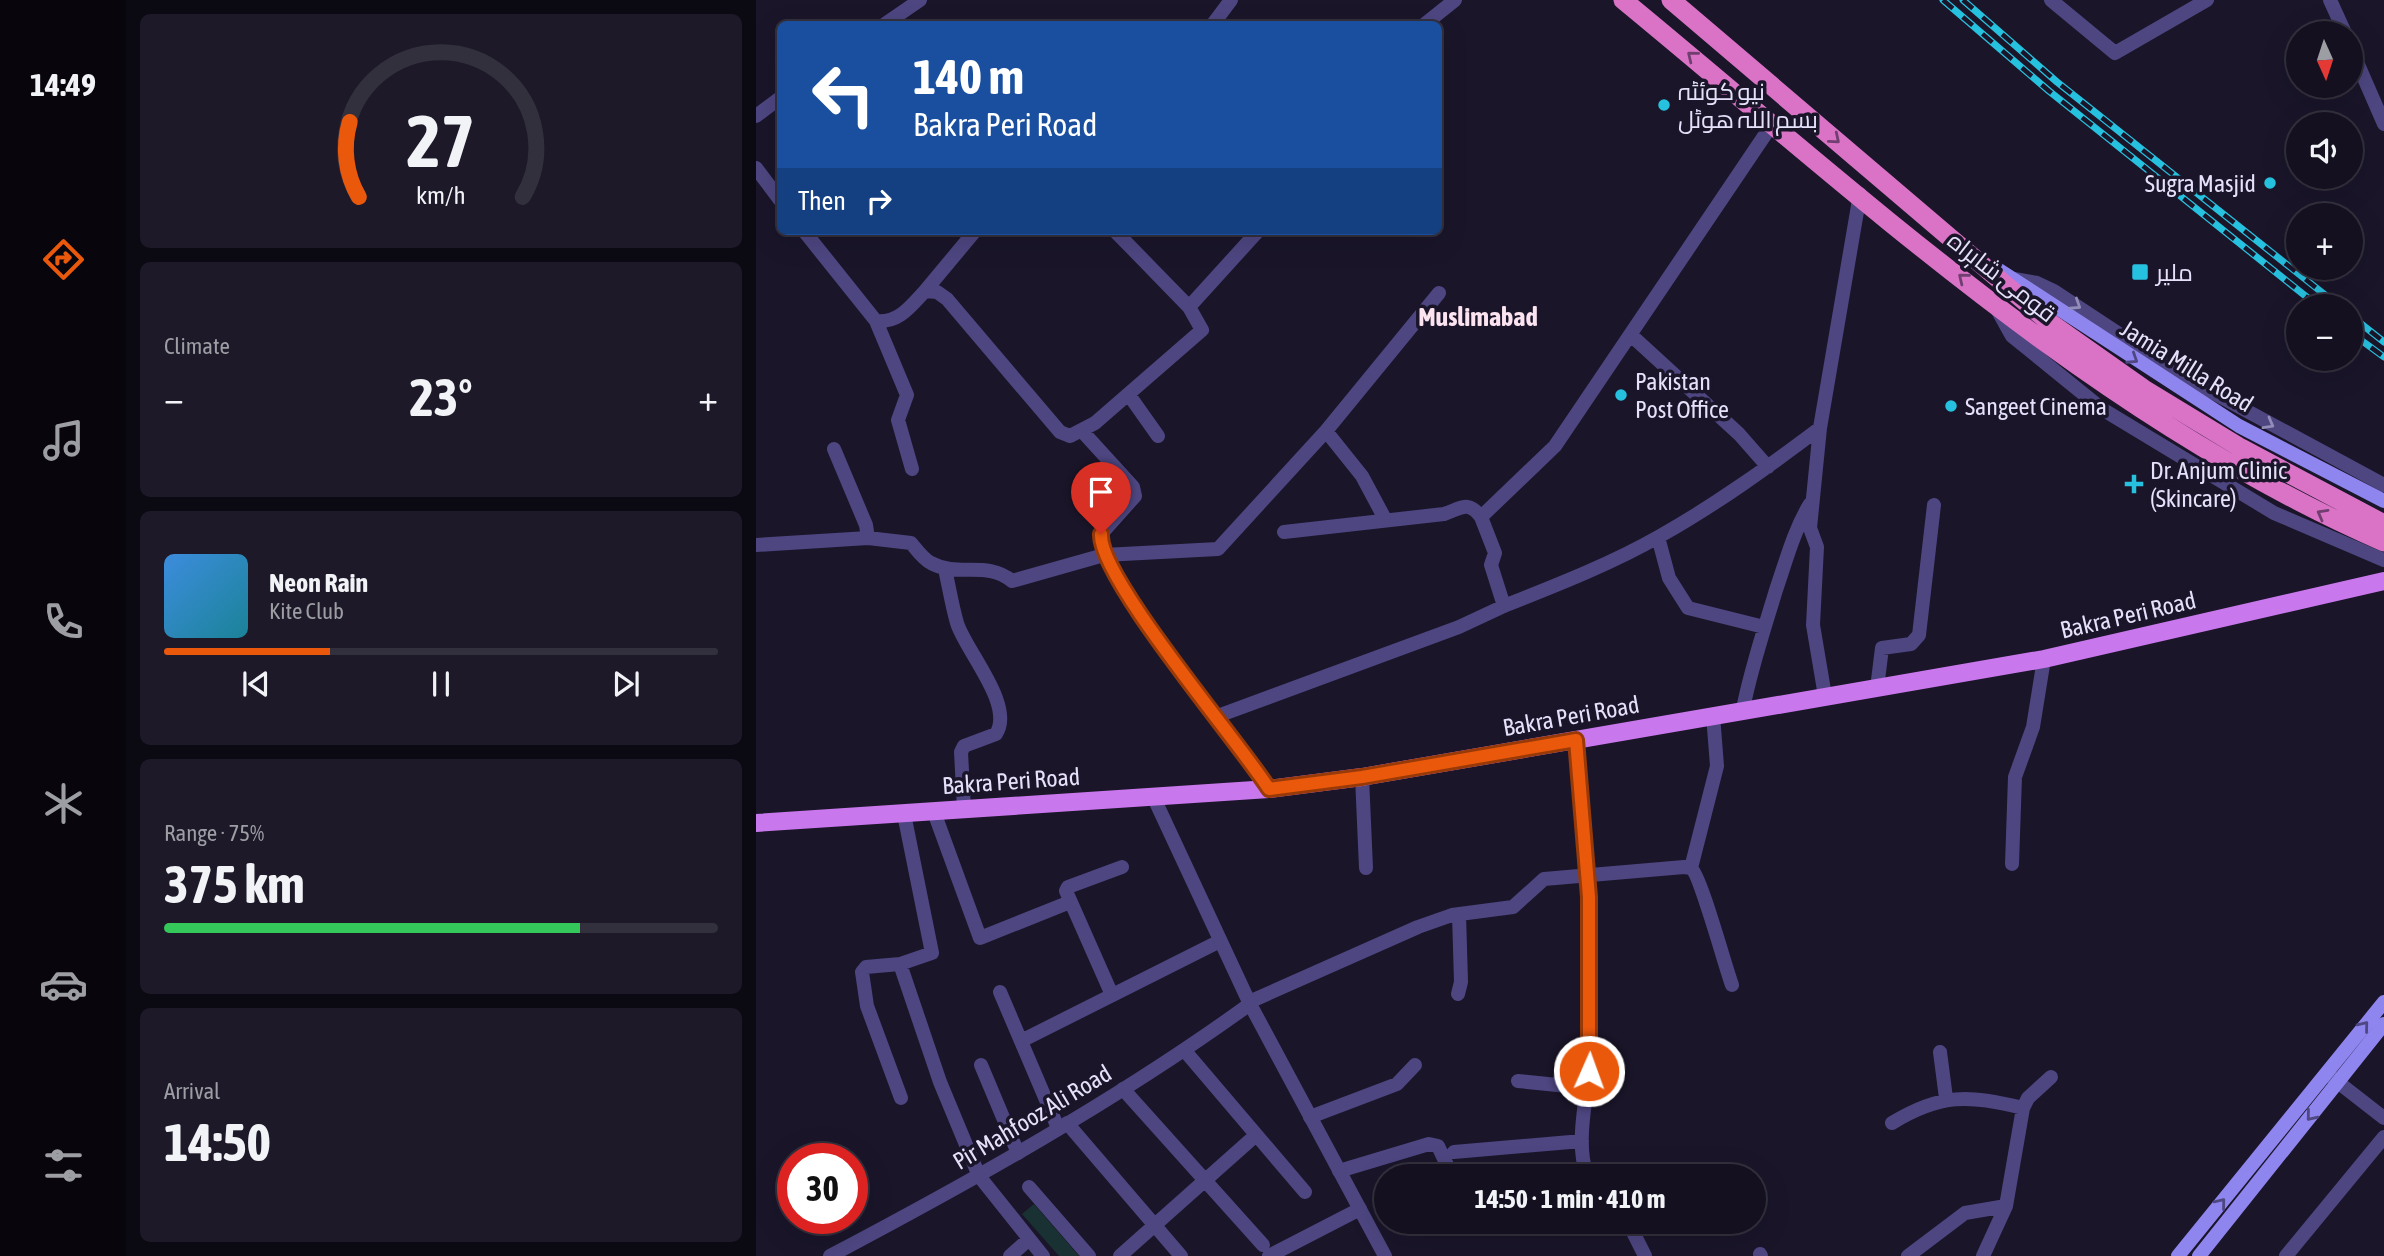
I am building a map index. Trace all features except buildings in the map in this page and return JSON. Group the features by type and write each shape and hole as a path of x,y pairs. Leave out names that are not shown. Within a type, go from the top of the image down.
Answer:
{"highway":[{"name":"قومی شاہراہ","path":"1623,0 1993,303 2043,329 2241,449 2384,524"},
{"name":"قومی شاہراہ","path":"1671,0 1973,257 2043,329 2132,401 2229,462 2334,520 2384,542"}],"main road":[{"name":"Jamia Milla Road","path":"1973,257 2014,279 2161,378 2239,426 2321,471 2384,501"},
{"name":"Bakra Peri Road","path":"756,823 1269,789 1362,777 2044,659 2384,580"},
{"path":"2199,1256 2332,1078 2384,1002"},
{"path":"2178,1256 2332,1078 2384,1024"}],"street":[{"path":"889,21 920,0"},
{"path":"1215,21 1231,0"},
{"path":"1429,21 1455,0"},
{"path":"2051,0 2115,53 2207,0"},
{"path":"2330,0 2340,21"},
{"path":"2363,72 2381,107 2384,124"},
{"path":"756,116 777,100"},
{"path":"1482,517 1555,446 1632,336 1773,123"},
{"path":"756,168 777,196"},
{"path":"1825,696 1813,625 1816,547 1810,528 1820,428 1860,194"},
{"path":"807,235 876,321 907,395 898,420 912,469"},
{"path":"876,321 890,322 903,314 925,292 972,235"},
{"path":"925,292 937,292 947,299 1060,432 1070,436 1129,395 1202,330 1189,307 1119,235"},
{"path":"1189,307 1254,235"},
{"path":"2014,279 2037,283 2054,291 2186,377 2384,485"},
{"path":"756,545 868,538 911,543 928,562 945,569 1000,571 1012,581 1104,555 1218,549 1326,431 1439,293"},
{"path":"1993,303 2012,336 2102,410 2274,513 2384,560"},
{"path":"1632,336 1740,434 1768,467"},
{"path":"1129,395 1157,436"},
{"path":"1215,717 1459,627 1587,572 1658,537 1741,487 1820,428"},
{"path":"1082,430 1133,487 1135,496 1101,534 1104,555 1154,633 1269,789"},
{"path":"1326,431 1363,476 1385,519"},
{"path":"834,449 866,525 868,538"},
{"path":"1743,709 1751,670 1800,520 1813,500"},
{"path":"1877,688 1882,648 1911,644 1919,635 1934,505"},
{"path":"1284,531 1444,514 1469,506 1474,507 1482,517 1495,553 1491,565 1504,606"},
{"path":"1658,537 1669,578 1688,608 1765,627"},
{"path":"945,569 957,626 992,685 1000,723 996,734 964,746 961,752 964,809"},
{"path":"2012,864 2015,778 2032,727 2044,659"},
{"path":"1713,715 1717,766 1691,868 1699,878 1716,941 1732,985"},
{"path":"1576,740 1588,876 1590,1055 1582,1142 1585,1164"},
{"path":"1362,777 1366,868"},
{"path":"1153,796 1249,1003 1385,1256"},
{"path":"934,812 980,938 1070,902"},
{"path":"901,1098 867,1006 862,972 866,967 900,964 930,955 933,949 904,814"},
{"path":"1112,995 1066,891 1068,887 1122,867"},
{"name":"Pir Mahfooz Ali Road","path":"830,1256 1018,1153 1185,1051 1249,1003 1418,928 1459,914 1513,907 1546,879 1691,868"},
{"path":"1458,994 1461,982 1459,914"},
{"path":"1021,1041 1220,941"},
{"path":"900,964 940,1082 979,1176 1043,1256"},
{"path":"1000,992 1062,1125 1181,1256"},
{"path":"1185,1051 1305,1192"},
{"path":"1940,1052 1946,1098"},
{"path":"1310,1117 1397,1084 1415,1065"},
{"path":"981,1066 1018,1153"},
{"path":"1983,1256 2006,1206 2023,1108 2028,1098 2051,1077"},
{"path":"2332,1078 2384,1118"},
{"path":"1518,1081 1587,1088"},
{"path":"1123,1088 1266,1251 1360,1209"},
{"path":"1892,1123 1919,1106 1946,1098 1981,1098 2023,1108"},
{"path":"1120,1256 1256,1135"},
{"path":"2287,1256 2384,1137"},
{"path":"1339,1171 1429,1144 1438,1146 1450,1158 1582,1142"},
{"path":"1029,1186 1089,1256"},
{"path":"1908,1256 1965,1213 2006,1206"},
{"path":"1634,1234 1644,1256"},
{"path":"1010,1256 1028,1240"}],"green space":[{"path":"1034,1204 1079,1256 1059,1256 1022,1214"}],"railway":[{"path":"1943,0 2049,91 2303,294"},
{"path":"1963,0 2057,82 2324,294"},
{"path":"2363,325 2384,342"},
{"path":"2363,342 2384,357"}],"place":[{"name":"نیو کوئٹہ بسم اللہ ھوٹل","path":"1664,105"},
{"name":"Sugra Masjid","path":"2270,183"},
{"name":"ملیر","path":"2140,272"},
{"name":"Pakistan Post Office","path":"1621,395"},
{"name":"Sangeet Cinema","path":"1951,406"},
{"name":"Dr. Anjum Clinic (Skincare)","path":"2134,484"}],"district":[{"name":"Muslimabad","path":"1478,317"}],"route":[{"path":"1101,534 1100,543 1104,555 1154,633 1269,789 1362,777 1576,740 1589,897 1589,1071"}]}
